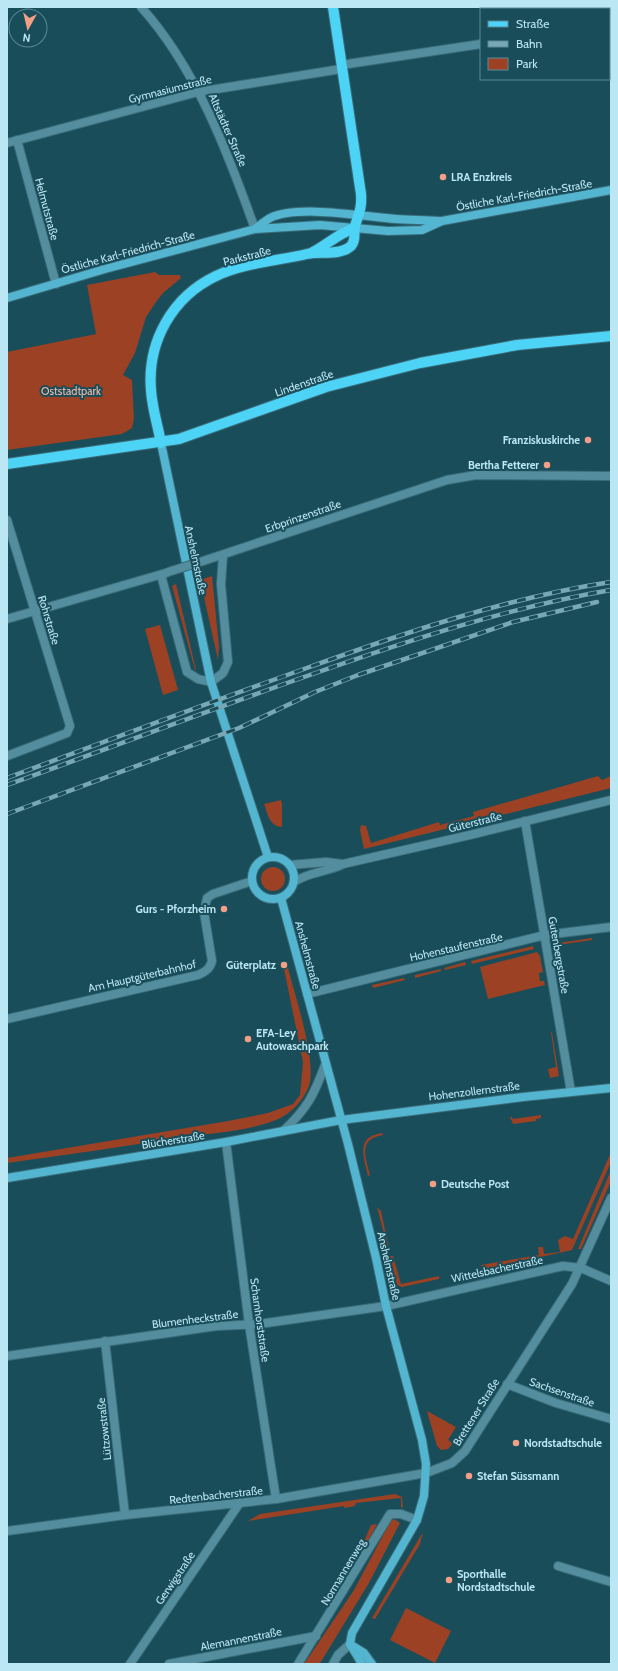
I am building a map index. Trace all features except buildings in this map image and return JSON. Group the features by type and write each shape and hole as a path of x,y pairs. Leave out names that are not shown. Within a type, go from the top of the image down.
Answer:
{"main road":[{"name":"Parkstraße","path":"161,443 151,390 151,364 159,335 173,310 191,292 216,276 239,268 310,253 333,252 350,246 355,239 355,228 362,208 361,187 341,67 333,7"},
{"name":"Östliche Karl-Friedrich-Straße","path":"7,298 255,229 309,225 388,231 422,230 442,222 611,190"},
{"name":"Östliche Karl-Friedrich-Straße","path":"255,229 271,218 284,214 332,213 442,222"},
{"name":"Parkstraße","path":"310,253 325,246 345,231 355,228"},
{"name":"Lindenstraße","path":"7,464 161,443 202,432 326,387 390,370 495,348 611,336"},
{"name":"Anshelmstraße","path":"161,443 211,682 268,857"},
{"path":"268,857 280,858 290,865 293,871 294,882 290,892 281,898 269,899 260,895 255,890 252,875 256,865 268,857"},
{"name":"Anshelmstraße","path":"281,898 341,1120 376,1258 386,1306 422,1440 426,1473"},
{"name":"Hohenzollernstraße","path":"341,1120 431,1108 611,1088"},
{"name":"Blücherstraße","path":"7,1178 226,1142 341,1120"},
{"path":"362,1664 350,1644 355,1626 417,1520 424,1496 426,1473"},
{"path":"350,1644 364,1653 372,1664"}],"street":[{"name":"Altstädter Straße","path":"141,7 165,38 198,92 233,169 255,229"},
{"name":"Gymnasiumstraße","path":"7,143 198,92 480,44"},
{"name":"Helmutstraße","path":"16,140 56,284"},
{"name":"Erbprinzenstraße","path":"7,619 222,555 447,480 476,475 611,476"},
{"name":"Rohrstraße","path":"7,520 70,726 67,733 58,738 7,756"},
{"name":"Anshelmstraße","path":"211,682 216,680 223,673 228,662 221,584 222,555"},
{"path":"164,573 188,672 198,679 211,682"},
{"name":"Güterstraße","path":"294,882 304,876 326,871 343,864 611,800"},
{"name":"Gutenbergstraße","path":"525,821 571,1092"},
{"name":"Güterstraße","path":"290,865 326,862 343,864"},
{"name":"Am Hauptgüterbahnhof","path":"7,1019 205,972 212,961 204,912 206,898 213,894 252,881"},
{"name":"Hohenstaufenstraße","path":"307,994 545,935 611,927"},
{"path":"283,1131 307,1106 315,1092 325,1065"},
{"name":"Scharnhorststraße","path":"226,1142 249,1324 276,1499"},
{"name":"Brettener Straße","path":"426,1473 452,1463 461,1456 572,1284 581,1268 611,1198"},
{"name":"Wittelsbacherstraße","path":"386,1306 563,1266 581,1268 611,1281"},
{"name":"Blumenheckstraße","path":"7,1356 217,1326 249,1324 386,1306"},
{"name":"Lützowstraße","path":"105,1341 125,1514"},
{"name":"Sachsenstraße","path":"507,1384 556,1403 611,1419"},
{"name":"Redtenbacherstraße","path":"7,1531 125,1514 239,1504 276,1499 426,1473"},
{"name":"Gerwigstraße","path":"130,1664 239,1504"},
{"name":"Normannenweg","path":"298,1664 390,1514 401,1514 417,1520"},
{"path":"558,1566 611,1582"},
{"name":"Alemannenstraße","path":"169,1664 316,1636"},
{"path":"333,1664 338,1655 350,1644"}],"green space":[{"name":"Oststadtpark","path":"155,272 159,275 180,275 181,278 163,293 146,317 135,353 123,375 132,380 134,419 132,428 122,434 7,450 7,352 96,334 87,285"},
{"path":"212,576 219,647 218,660 204,597 206,596 203,579"},
{"path":"176,584 196,670 172,586"},
{"path":"160,625 178,690 163,695 145,629"},
{"path":"598,776 602,780 611,776 611,788 364,849 360,830 361,825 366,826 371,843 439,822 440,825 474,816 473,812"},
{"path":"281,800 282,827 272,822 264,804"},
{"path":"273,867 281,871 285,879 281,887 273,891 265,887 261,879 265,871"},
{"path":"592,938 592,940 558,945 558,943"},
{"path":"533,946 534,949 472,964 471,961"},
{"path":"537,952 540,956 543,972 539,973 540,981 544,981 545,985 488,999 480,967"},
{"path":"465,962 466,965 445,970 444,968"},
{"path":"288,968 308,1045 311,1075 309,1086 303,1097 287,1114 276,1120 240,1130 7,1163 7,1158 228,1121 268,1113 293,1104 300,1095 303,1062 284,969"},
{"path":"441,969 441,971 415,978 415,975"},
{"path":"404,978 405,980 373,988 372,985"},
{"path":"551,1032 559,1076 550,1078 548,1069 556,1067"},
{"path":"541,1115 541,1118 536,1119 536,1121 513,1124 510,1117 513,1119"},
{"path":"382,1133 383,1135 375,1137 366,1145 365,1150 370,1175 368,1176 363,1148 368,1139 373,1135"},
{"path":"611,1152 611,1162 572,1250 482,1270 481,1265 539,1255 538,1247 543,1247 544,1254 560,1252 558,1240 565,1236 573,1239"},
{"path":"611,1170 611,1181 581,1249 578,1249"},
{"path":"377,1207 381,1211 389,1249 388,1249"},
{"path":"390,1256 393,1256 401,1284 439,1276 439,1279 402,1287 397,1285"},
{"path":"427,1411 456,1427 448,1440 453,1443 448,1449 441,1450 437,1446"},
{"path":"395,1494 402,1497 403,1508 401,1507 401,1498 356,1503 355,1506 344,1508 344,1506 248,1521 260,1514"},
{"path":"394,1519 400,1523 369,1583 322,1660 319,1664 304,1664 354,1590 391,1520"},
{"path":"377,1524 361,1556 358,1556 371,1525"},
{"path":"423,1532 420,1544 375,1619 372,1618"},
{"path":"406,1608 451,1631 435,1663 390,1640"}],"railway":[{"path":"7,778 230,696 417,630 533,597 611,582"},
{"path":"7,785 270,689 419,638 533,606 611,590"},
{"path":"7,814 239,728 315,692 358,675 513,622 597,602"}],"place":[{"name":"LRA Enzkreis","path":"443,177"},
{"name":"Franziskuskirche","path":"588,440"},
{"name":"Bertha Fetterer","path":"547,465"},
{"name":"Gurs - Pforzheim","path":"224,909"},
{"name":"Güterplatz","path":"284,965"},
{"name":"EFA-Ley Autowaschpark","path":"248,1039"},
{"name":"Deutsche Post","path":"433,1184"},
{"name":"Nordstadtschule","path":"516,1443"},
{"name":"Stefan Süssmann","path":"469,1476"},
{"name":"Sporthalle Nordstadtschule","path":"449,1580"}]}
